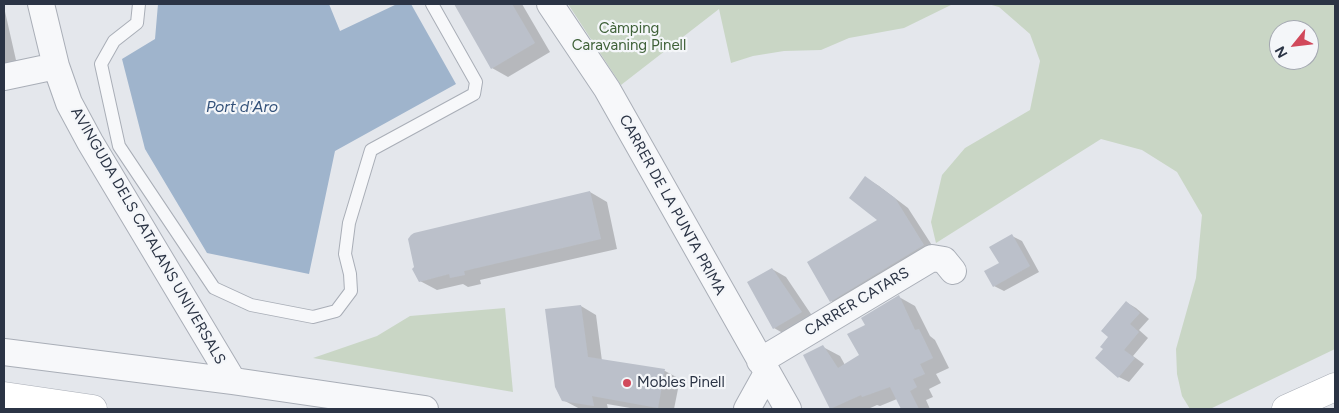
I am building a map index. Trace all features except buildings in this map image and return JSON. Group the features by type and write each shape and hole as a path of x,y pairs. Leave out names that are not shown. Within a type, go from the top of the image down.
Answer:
{"main road":[{"path":"1286,409 1335,387"},
{"path":"4,396 93,409"}],"street":[{"name":"AVINGUDA DELS CATALANS UNIVERSALS","path":"42,4 56,66 69,103 90,142 233,381"},
{"name":"CARRER DE LA PUNTA PRIMA","path":"550,4 607,89 788,409"},
{"path":"4,77 56,66"},
{"name":"CARRER CATARS","path":"763,367 932,258 944,260 952,271"},
{"path":"4,352 233,381 425,409"},
{"path":"747,409 763,367"}],"lane":[{"path":"139,4 137,23 114,41 101,64 119,146 214,288 251,305 313,317 336,311 351,292 350,274 345,254 349,223 371,150 474,94 476,82 432,4"}],"green space":[{"name":"Càmping Caravaning Pinell","path":"568,4 953,4 904,28 849,38 821,50 784,51 753,56 731,63 719,9 621,85"},
{"path":"988,4 1335,4 1335,349 1210,409 1190,409 1182,396 1177,374 1176,349 1196,278 1202,215 1177,172 1142,150 1101,139 936,243 931,222 942,175 965,148 1030,110 1040,61 1030,34 999,7"},
{"path":"505,308 513,392 313,358 377,336 410,316"}],"water":[{"name":"Port d'Aro","path":"158,4 329,4 340,31 397,4 411,4 456,84 335,151 309,274 207,253 145,149 122,59 155,39"}],"place":[{"name":"Mobles Pinell","path":"627,383"}]}
